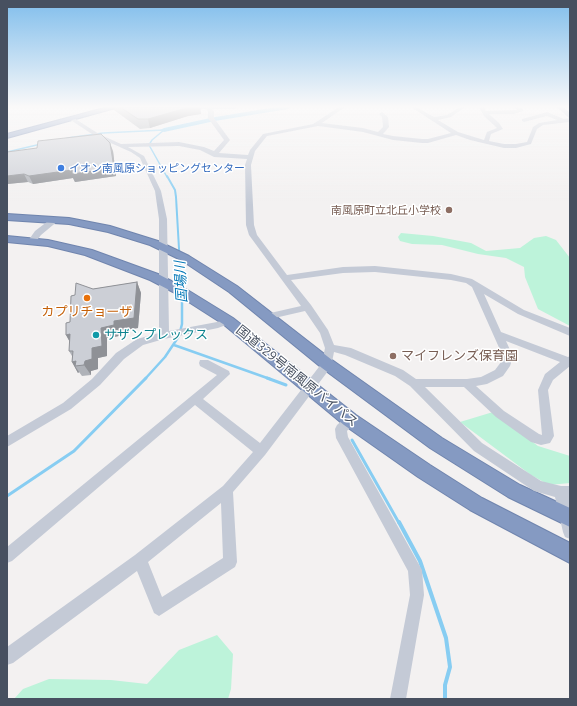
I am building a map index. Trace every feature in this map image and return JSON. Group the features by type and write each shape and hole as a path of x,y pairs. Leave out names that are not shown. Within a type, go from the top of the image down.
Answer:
{"highway":[{"name":"国道329号南風原バイパス","path":"7,217 55,220 110,230 133,236 185,258 233,289 327,364 436,443 514,491 567,516"},
{"name":"国道329号南風原バイパス","path":"7,239 32,241 75,248 95,254 131,267 190,296 228,321 350,420 453,490 523,530 570,553"}],"street":[{"path":"108,140 134,151 142,157 158,191 168,250 167,335"},
{"path":"214,154 227,140"},
{"path":"7,657 140,560 227,490 261,451 327,364 330,348 325,332 308,307 256,241 251,230 248,164 249,157 261,140"},
{"path":"414,140 430,140"},
{"path":"479,140 510,146 523,145 529,143 531,140"},
{"path":"122,146 179,144 202,148 214,154 249,157"},
{"path":"32,241 38,233 55,220"},
{"path":"286,278 343,270 374,269 451,277 469,281 520,312 570,332"},
{"path":"414,383 467,383 483,381 499,372 506,363 506,352 476,286"},
{"path":"266,316 308,307"},
{"path":"7,442 67,406 96,382 128,349 150,338 218,325 228,321"},
{"path":"498,334 570,361"},
{"path":"330,348 347,351 399,373 414,383 478,447 538,487 566,492 567,516 570,532"},
{"path":"467,383 500,414 535,438 541,440 546,439 548,436 543,390 549,377 570,361"},
{"path":"7,556 194,398 225,374 204,363"},
{"path":"194,398 261,451"},
{"path":"350,420 341,429 342,438 415,570 417,595 398,699"},
{"path":"140,560 159,608 230,562 227,490"}],"green space":[{"path":"401,233 433,236 471,243 486,251 520,248 534,238 546,236 556,240 570,258 570,326 538,309 525,277 524,267 506,258 478,254 442,245 412,244 400,241 398,237"},
{"path":"493,412 538,446 570,456 570,483 549,485 531,475 460,422"},
{"path":"217,635 233,654 231,689 228,699 14,699 23,689 49,679 111,680 147,684 179,650"}],"building":[{"name":"イオン南風原ショッピングセンター","path":"107,140 110,143 114,168 72,174 72,170 29,176 24,174 7,176 7,152 37,148 38,141"},
{"name":"サザンプレックス","path":"137,282 134,318 114,321 114,325 101,328 102,346 92,348 92,359 85,361 84,365 75,366 76,361 72,362 73,351 69,351 70,334 66,335 66,323 70,322 71,296 75,295 76,283 93,289"}],"waterway":[{"path":"152,140 149,145 167,177"},
{"path":"7,152 41,144"},
{"name":"国場川","path":"167,176 175,190 180,266"},
{"name":"国場川","path":"180,265 181,289"},
{"name":"国場川","path":"145,379 165,357 179,336 182,324 182,296"},
{"path":"174,345 270,379"},
{"name":"国場川","path":"7,496 74,451 146,378"},
{"path":"267,378 286,385"},
{"path":"352,440 399,523"},
{"path":"399,522 420,561 446,638 450,667 445,685 445,699"}],"place":[{"name":"イオン南風原ショッピングセンター","path":"61,168"},
{"name":"南風原町立北丘小学校","path":"449,210"},
{"name":"カプリチョーザ","path":"87,298"},
{"name":"サザンプレックス","path":"96,335"},
{"name":"マイフレンズ保育園","path":"393,356"}]}
